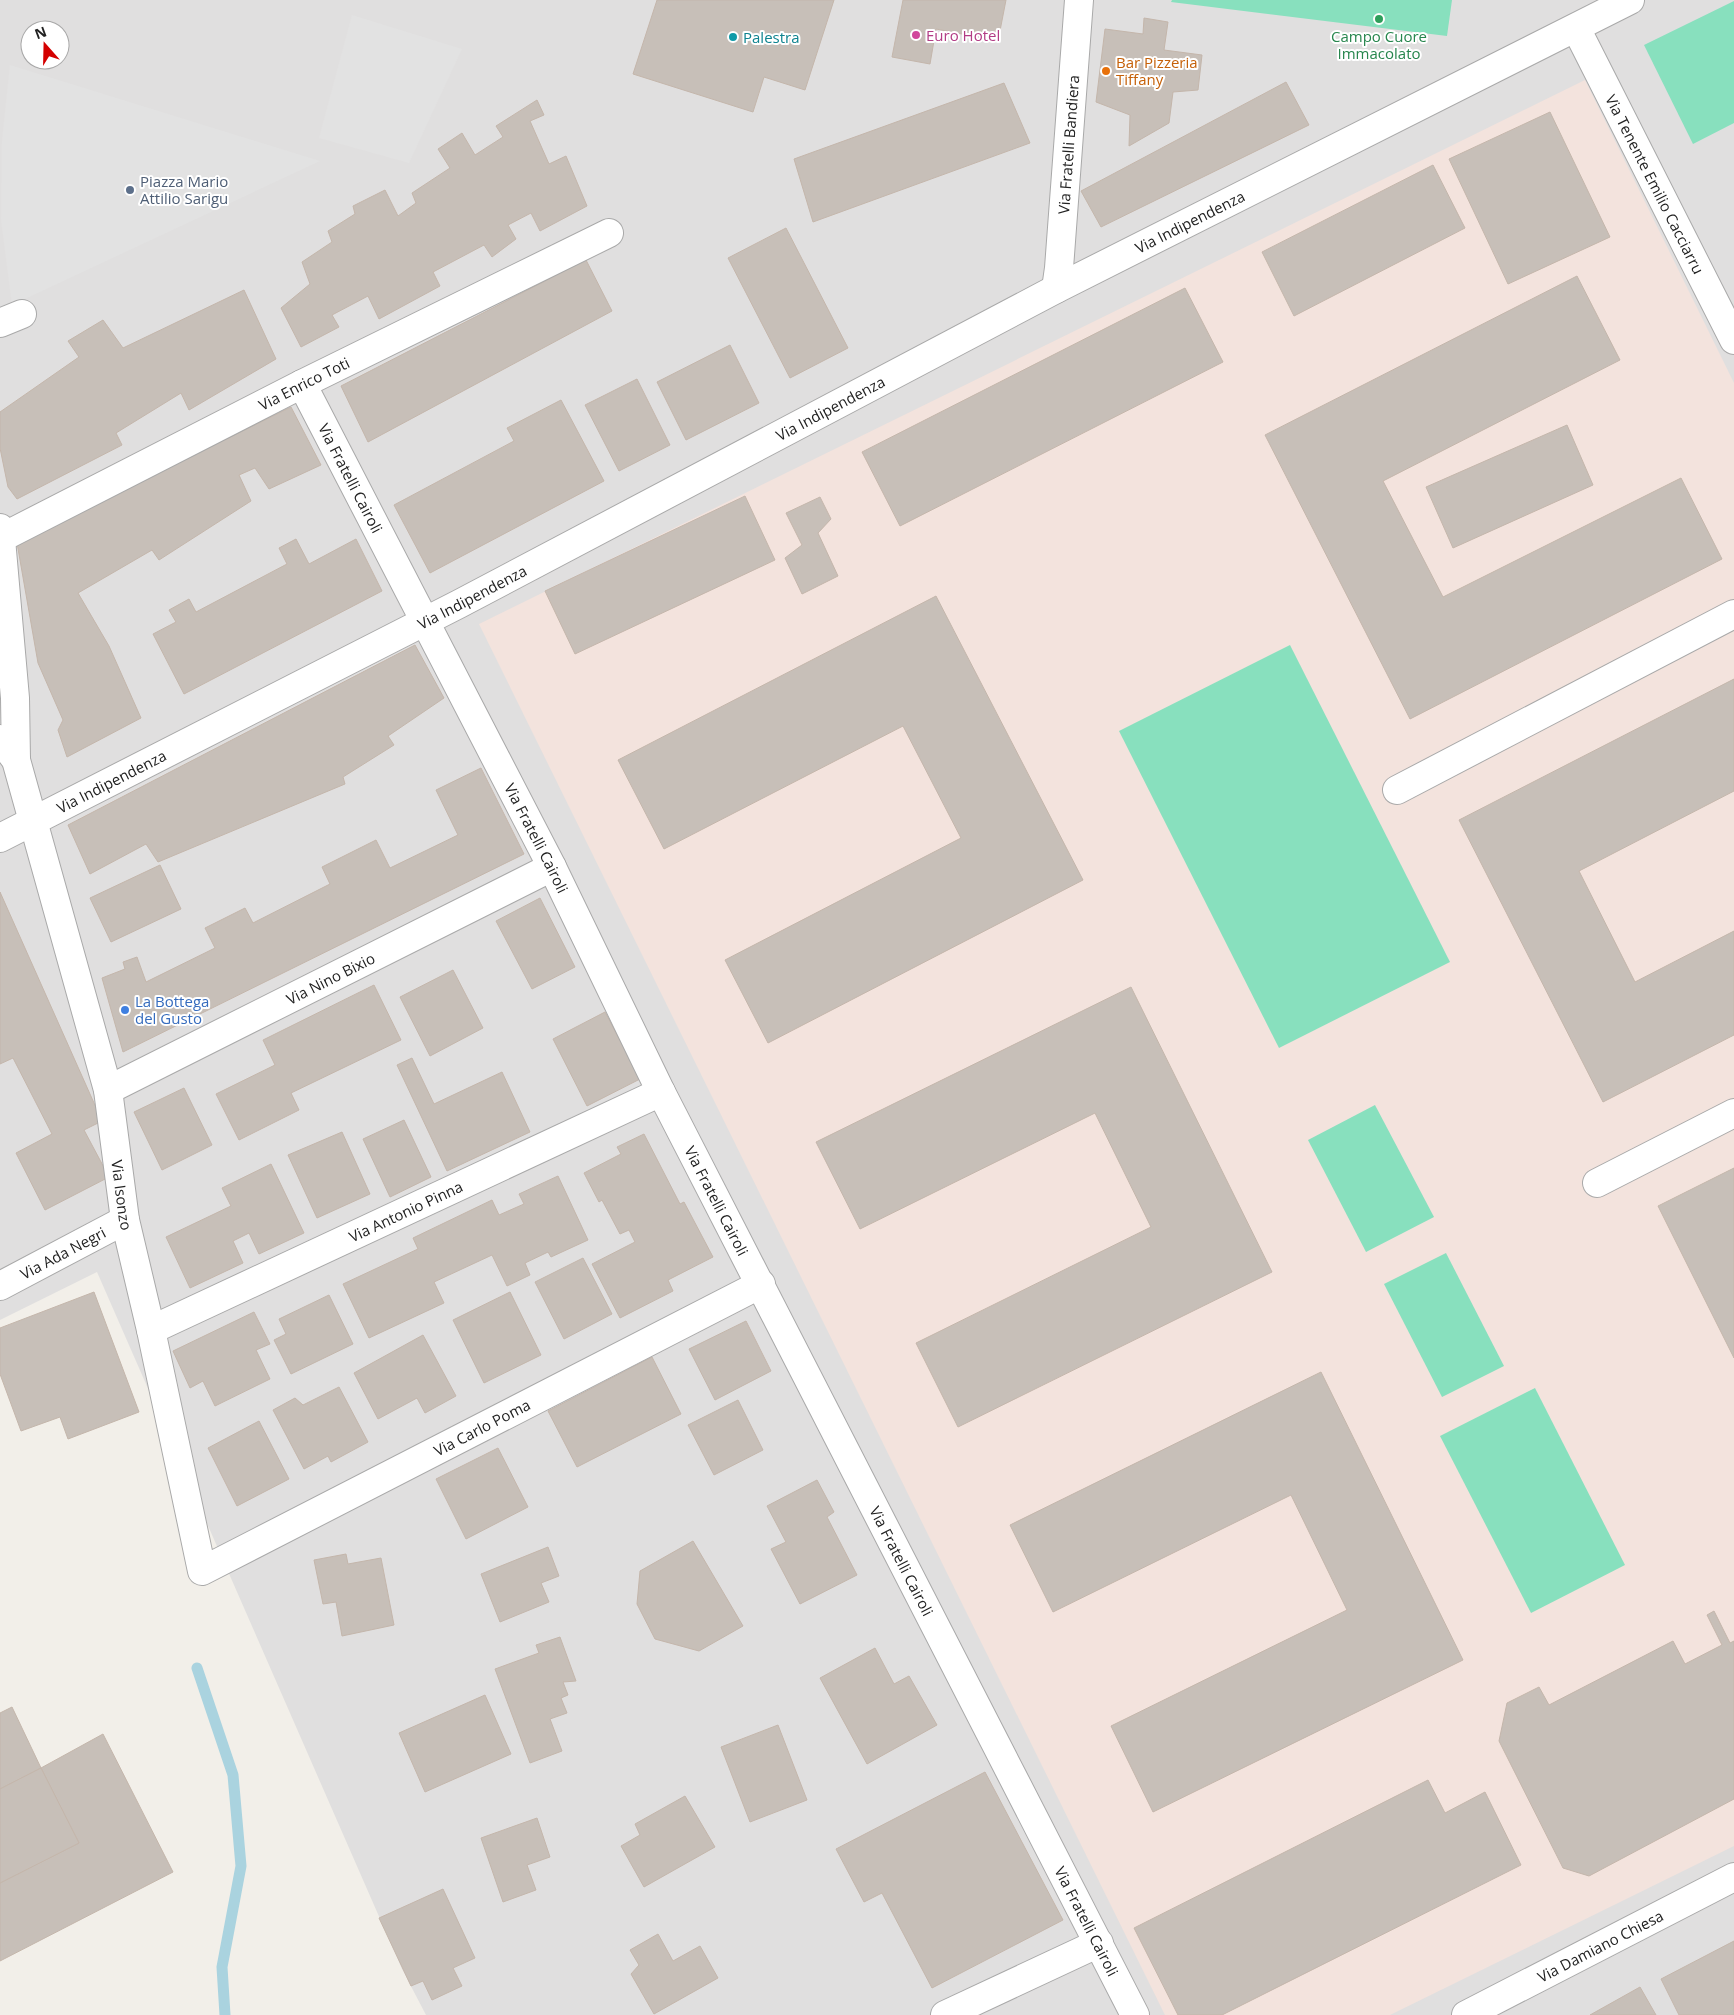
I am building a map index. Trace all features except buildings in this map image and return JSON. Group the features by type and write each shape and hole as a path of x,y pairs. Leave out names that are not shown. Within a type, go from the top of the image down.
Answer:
{"street":[{"name":"Via Fratelli Bandiera","path":"1056,289 1079,0"},
{"name":"Via Indipendenza","path":"0,838 425,621 1056,289 1630,0"},
{"name":"Via Tenente Emilio Cacciarru","path":"1576,28 1734,340"},
{"name":"Via Enrico Toti","path":"1,533 609,233"},
{"name":"Via Fratelli Cairoli","path":"302,384 552,867 661,1092 1135,2015"},
{"path":"1,533 15,698 16,760"},
{"path":"1397,790 1734,614"},
{"path":"0,739 16,760"},
{"name":"Via Isonzo","path":"16,760 108,1090 125,1220 152,1330 202,1571"},
{"name":"Via Nino Bixio","path":"108,1090 552,867"},
{"name":"Via Antonio Pinna","path":"152,1330 661,1092"},
{"path":"1597,1183 1734,1113"},
{"name":"Via Ada Negri","path":"0,1286 125,1220"},
{"name":"Via Carlo Poma","path":"202,1571 761,1284"},
{"name":"Via Damiano Chiesa","path":"1466,2015 1734,1877"},
{"path":"945,2015 1099,1943"}],"shaded area":[{"path":"0,0 1734,0 1734,2015 426,2015 402,1969 97,1272 0,1320"},
{"path":"352,15 462,49 409,163 319,138"},
{"name":"Piazza Mario Attilio Sarigu","path":"10,65 20,68 20,70 26,70 320,161 12,305 1,219 2,141"},
{"path":"1585,80 1734,383 1734,1846 1390,2015 1165,2015 479,624"}],"green space":[{"name":"Campo Cuore Immacolato","path":"1172,0 1452,0 1447,36 1171,2"},
{"path":"1734,1 1734,123 1693,144 1644,45"},
{"path":"1290,645 1450,962 1279,1048 1119,731"},
{"path":"1375,1105 1434,1217 1366,1252 1308,1140"},
{"path":"1446,1253 1504,1366 1442,1397 1384,1284"},
{"path":"1535,1388 1625,1565 1531,1613 1440,1436"}],"waterway":[{"path":"197,1668 233,1775 241,1866 222,1967 225,2015"}],"place":[{"name":"Campo Cuore Immacolato","path":"1379,19"},
{"name":"Euro Hotel","path":"916,35"},
{"name":"Palestra","path":"733,37"},
{"name":"Bar Pizzeria Tiffany","path":"1106,71"},
{"name":"Piazza Mario Attilio Sarigu","path":"130,190"},
{"name":"La Bottega del Gusto","path":"125,1010"}]}
